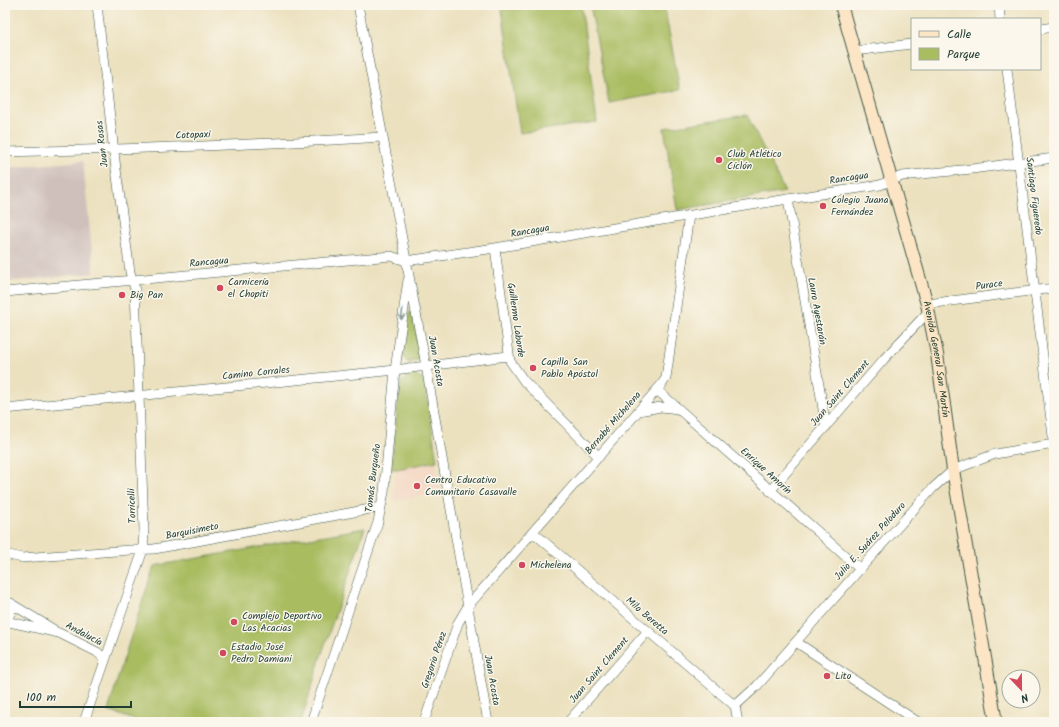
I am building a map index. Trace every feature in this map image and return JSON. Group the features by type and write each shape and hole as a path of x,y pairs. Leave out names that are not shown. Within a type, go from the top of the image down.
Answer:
{"main road":[{"name":"Avenida General San Martín","path":"841,5 928,308 937,354 953,470 996,722"}],"street":[{"name":"Juan Rosas","path":"97,5 114,150 132,280"},
{"name":"Juan Acosta","path":"358,5 426,366 488,722"},
{"path":"999,5 1000,18"},
{"path":"1041,29 1054,27"},
{"path":"854,52 911,44"},
{"name":"Santiago Figueredo","path":"1007,70 1054,444"},
{"name":"Cotopaxi","path":"5,152 278,144 382,137"},
{"name":"Rancagua","path":"5,292 391,256 406,261 495,248 689,215 880,185 902,176 972,169 1054,158"},
{"name":"Lauro Ayestarán","path":"788,199 826,426"},
{"name":"Bernabé Michelena","path":"468,606 662,384 668,372 689,215"},
{"name":"Guillermo Laborde","path":"495,248 508,356 513,367 524,381 599,457"},
{"name":"Tomás Burgueño","path":"311,722 378,522 384,492 395,370 409,276"},
{"name":"Torricelli","path":"84,722 143,550 144,529 141,422 138,396 135,289 132,280"},
{"name":"Purace","path":"928,308 1054,288"},
{"name":"Juan Saint Clement","path":"770,490 928,308"},
{"name":"Camino Corrales","path":"5,409 395,370 508,356"},
{"name":"Enrique Amorín","path":"657,390 860,569"},
{"path":"638,411 661,407 679,409"},
{"name":"Julio E. Suárez Peloduro","path":"735,706 757,686 933,488 953,470 995,454 1054,444"},
{"name":"Barquisimeto","path":"5,554 22,558 160,548 381,507"},
{"name":"Milo Beretta","path":"532,532 735,706"},
{"path":"8,601 59,633"},
{"name":"Andalucía","path":"8,601 10,614 5,620 59,633 97,652 105,659"},
{"name":"Gregorio Pérez","path":"424,722 458,623 468,606"},
{"name":"Juan Saint Clement","path":"568,722 647,632"},
{"path":"796,642 918,722"},
{"path":"735,706 738,722"}],"shaded area":[{"path":"83,161 94,273 5,282 5,168"},
{"name":"Centro Educativo Comunitario Casavalle","path":"435,461 441,493 393,501 396,469"}],"green space":[{"path":"537,5 581,5 597,122 520,133 502,10"},
{"path":"590,5 664,5 680,90 609,103"},
{"name":"Club Atlético Cíclón","path":"747,115 785,192 677,210 664,128"},
{"path":"410,312 412,313 420,355 417,360 408,363 403,357 407,315"},
{"path":"413,375 423,380 425,383 437,461 391,469 400,385 405,378"},
{"name":"Complejo Deportivo Las Acacias","path":"365,528 320,659 301,722 141,722 108,711 154,566"}],"place":[{"name":"Club Atlético Cíclón","path":"719,160"},
{"name":"Colegio Juana Fernández","path":"823,206"},
{"name":"Carnicería el Chopiti","path":"220,288"},
{"name":"Big Pan","path":"122,295"},
{"name":"Capilla San Pablo Apóstol","path":"533,368"},
{"name":"Centro Educativo Comunitario Casavalle","path":"417,486"},
{"name":"Michelena","path":"522,565"},
{"name":"Complejo Deportivo Las Acacias","path":"234,622"},
{"name":"Estadio José Pedro Damiani","path":"223,653"},
{"name":"Lito","path":"827,676"}]}
